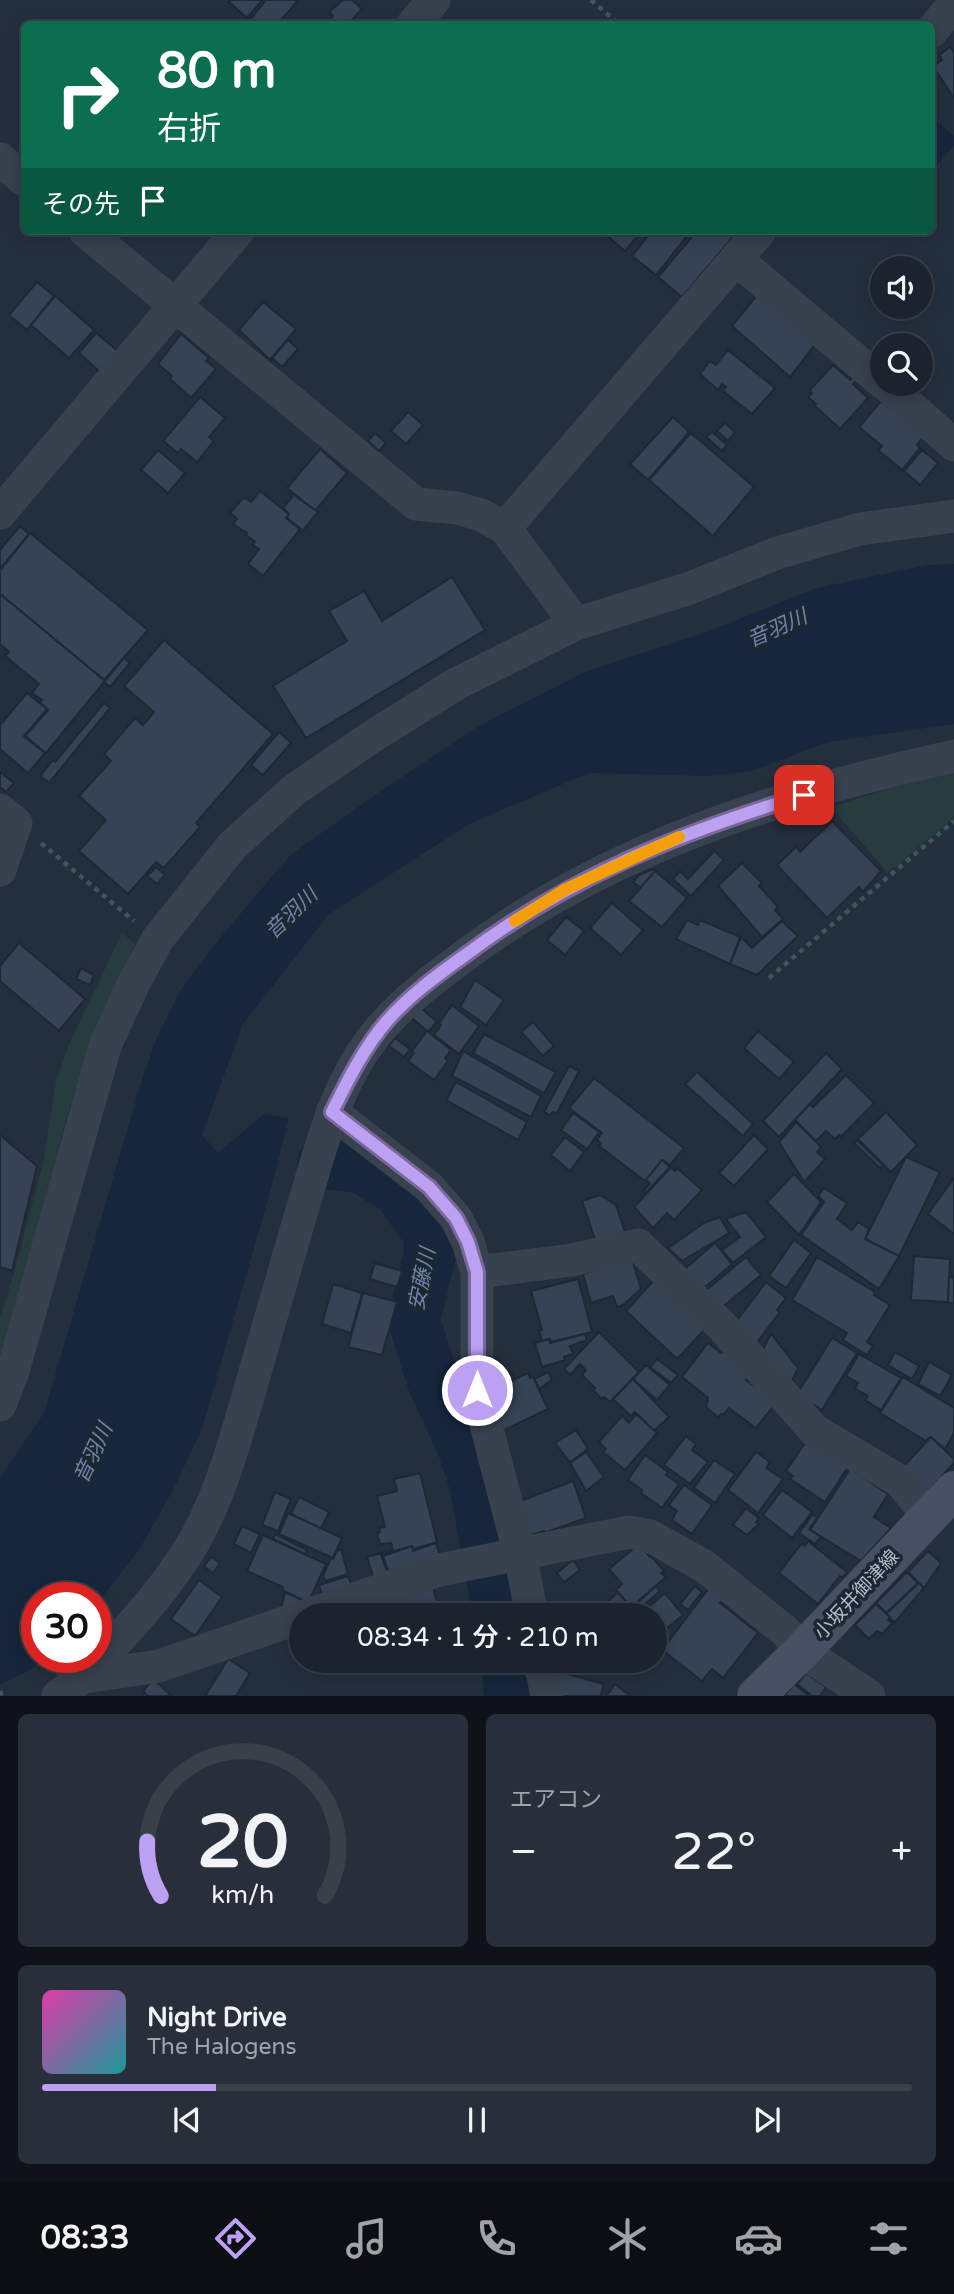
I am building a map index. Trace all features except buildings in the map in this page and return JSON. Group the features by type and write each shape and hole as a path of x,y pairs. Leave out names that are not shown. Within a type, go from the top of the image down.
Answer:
{"main road":[{"name":"小坂井御津線","path":"756,1696 941,1504"}],"street":[{"path":"416,21 434,0"},
{"path":"0,159 21,177"},
{"path":"90,235 416,504 457,508 481,514 505,528 576,624"},
{"path":"0,513 235,235"},
{"path":"505,528 757,235"},
{"path":"736,259 870,371"},
{"path":"899,396 954,445"},
{"path":"0,1405 13,1371 106,1043 157,940 232,846 294,790 370,738 456,684 576,624 690,588 777,553 860,529 954,516"},
{"path":"96,1686 196,1537 228,1463 332,1112 361,1055 386,1022 416,992 483,941 564,890 651,849 729,818 878,772 954,756"},
{"path":"0,870 8,816"},
{"path":"332,1112 429,1187 456,1218 468,1242 477,1272 477,1390 512,1557 528,1603"},
{"path":"477,1272 572,1261 638,1245 721,1325 814,1432 941,1504"},
{"path":"342,1603 439,1570 629,1532 650,1536 704,1566 785,1631 802,1651 869,1696"},
{"path":"58,1696 159,1666 289,1621"},
{"path":"542,1673 547,1696"}],"path":[{"path":"590,0 615,21"},
{"path":"8,816 157,940"},
{"path":"769,978 954,821"}],"green space":[{"path":"954,772 954,817 888,873 831,807 913,781"},
{"path":"122,933 135,944 93,1037 69,1109 0,1364 0,1318 44,1159 56,1081 69,1044"}],"water":[{"path":"935,119 954,136 954,146 935,167"},
{"name":"音羽川","path":"954,564 954,724 828,742 752,771 710,776 589,773 469,824 328,915 243,1024 202,1135 218,1153 264,1114 289,1118 202,1429 173,1490 139,1550 112,1585 112,1582 21,1582 21,1673 24,1673 0,1685 0,1478 44,1413 157,1037 180,991 211,949 290,855 477,727 585,672 710,631 817,588 927,565"}],"waterway":[{"name":"安藤川","path":"323,1163 361,1167 398,1190 429,1233 430,1254 414,1320 433,1381 464,1449 475,1483 497,1603"},
{"name":"安藤川","path":"508,1673 510,1696"}],"slow traffic":[{"path":"515,921 564,890 679,837"}],"route":[{"path":"477,1390 477,1272 468,1242 456,1218 429,1187 332,1112 361,1055 386,1022 416,992 483,941 564,890 651,849 729,818 804,795"}]}
